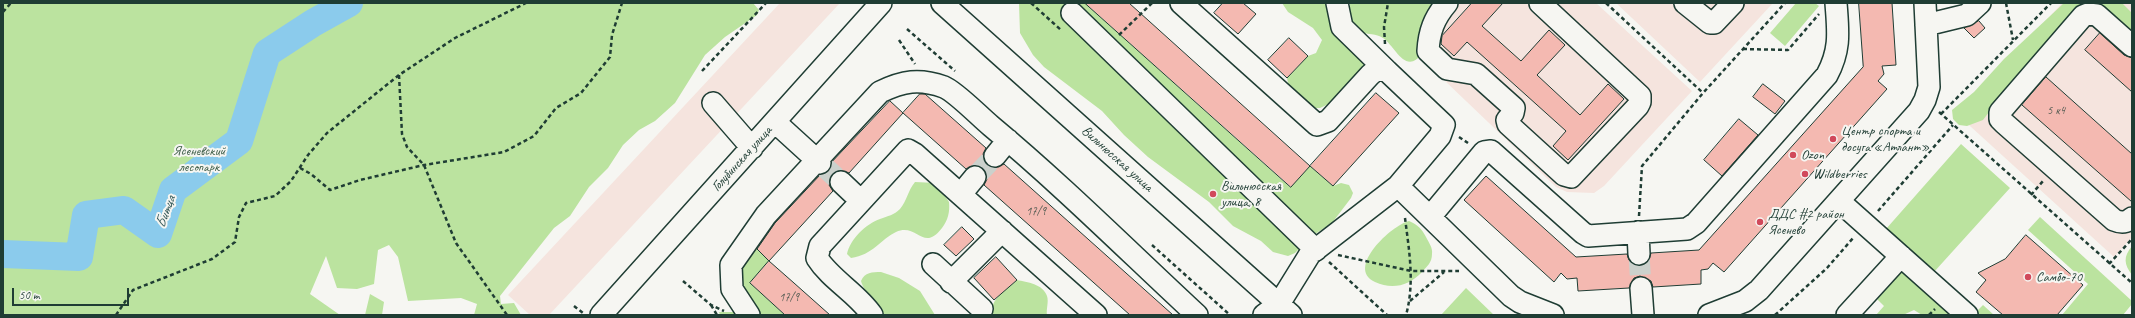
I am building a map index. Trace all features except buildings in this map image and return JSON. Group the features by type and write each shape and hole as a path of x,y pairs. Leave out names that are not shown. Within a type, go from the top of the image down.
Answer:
{"street":[{"name":"Голубинская улица","path":"601,315 881,3"},
{"name":"Вильнюсская улица","path":"942,3 1278,311"},
{"path":"1181,3 1317,125 1328,121 1370,74 1377,69 1387,71"},
{"path":"1278,311 1310,254 1400,188 1440,136 1444,125 1342,28 1338,3"},
{"path":"1447,3 1438,14 1431,28 1428,52 1447,69 1476,74 1514,108 1514,113 1507,120 1508,124 1564,175 1571,177 1640,102 1638,92 1540,3"},
{"path":"1685,3 1710,23 1714,23 1720,19 1733,3"},
{"path":"1487,152 1588,236 1687,229 1696,223 1827,75 1834,61 1838,46 1836,3 1845,3"},
{"path":"1709,315 1745,301 1759,290 1919,111 1925,100 1929,87 1925,3"},
{"path":"1926,25 1967,15 1980,3"},
{"path":"1072,13 1108,46 1316,250"},
{"path":"2132,46 2097,15 2093,13 2083,16 2000,112 2000,119 2114,220 2120,223 2128,222 2132,218"},
{"path":"749,315 732,289 731,265 766,215 818,162 880,92 898,83 912,81 928,82 945,88 1008,140 1197,315"},
{"path":"713,103 752,148"},
{"path":"775,122 818,162"},
{"path":"1430,217 1487,152 1512,128"},
{"path":"995,156 1008,140"},
{"path":"872,315 866,306 823,268 817,258 820,246 908,150 915,154 961,194 1096,315"},
{"path":"961,194 975,177"},
{"path":"841,182 861,201"},
{"path":"1400,188 1511,296 1520,302 1553,315"},
{"path":"1839,201 1967,315"},
{"path":"951,282 1002,231"},
{"path":"1638,232 1639,254"},
{"path":"1847,315 1901,256"},
{"path":"933,264 982,309"},
{"path":"1641,288 1643,315"}],"path":[{"path":"3,12 11,3"},
{"path":"116,315 133,290 212,259 235,242 239,217 246,203 275,196 292,181 308,155 327,133 399,75 455,38 526,3"},
{"path":"300,168 311,174 330,190 360,180 424,165 504,152 534,136 556,108 581,93 610,57 612,35 622,3"},
{"path":"702,71 766,3"},
{"path":"1108,46 1152,3"},
{"path":"1387,71 1384,28 1388,3"},
{"path":"1606,3 1703,93"},
{"path":"1638,232 1642,166 1703,93 1785,3"},
{"path":"1743,49 1788,50 1824,9 1836,3"},
{"path":"2006,3 2014,41"},
{"path":"1941,114 2051,3"},
{"path":"899,40 928,82"},
{"path":"399,75 402,134 407,147 424,165 456,243 507,315"},
{"path":"1925,100 2132,283"},
{"path":"1444,125 1466,142 1487,152"},
{"path":"1775,315 1827,268 1953,125"},
{"path":"1400,188 1411,271 1410,301 1406,315"},
{"path":"2109,264 2132,240"},
{"path":"1316,250 1411,271 1486,271"},
{"path":"1316,250 1386,315"},
{"path":"1410,301 1445,271"},
{"path":"683,281 711,305 727,312"},
{"path":"1211,298 1230,315"},
{"path":"711,305 717,315"},
{"path":"574,306 585,315"}],"shaded area":[{"path":"780,3 840,3 549,315 530,315 508,295"},
{"path":"1401,3 1596,3 1692,91 1604,186 1594,193 1567,192 1556,187 1399,37"},
{"path":"1616,3 1773,3 1700,82"},
{"path":"2062,3 2132,3 2132,237 2114,257 1959,116"}],"green space":[{"name":"Ясеневский лесопарк","path":"3,3 753,3 759,10 757,15 725,37 705,55 675,103 655,121 639,130 623,145 608,168 589,187 570,216 554,228 500,296 501,304 514,303 521,315 474,315 477,304 461,298 408,301 398,257 389,245 378,250 374,284 357,289 337,288 326,256 310,294 340,315 3,315"},
{"path":"1019,3 1085,3 1290,187 1310,166 1333,186 1341,183 1349,185 1353,193 1351,198 1332,223 1312,236 1295,253 1288,256 1273,252 1261,241 1233,226 1209,202 1148,157 1124,135 1102,111 1044,67 1033,55 1020,33"},
{"path":"1282,3 1326,3 1332,31 1337,37 1357,51 1364,64 1363,72 1333,102 1320,108 1313,108 1290,93 1287,78 1308,56 1316,53 1322,40 1313,28 1288,12"},
{"path":"1350,3 1436,3 1423,52 1417,59 1411,62 1406,61 1383,38 1378,35 1360,31 1350,21"},
{"path":"1796,3 1815,3 1819,6 1785,46 1770,33"},
{"path":"2064,3 2122,3 2132,13 2132,38 2096,11 2013,80 1983,120 1967,126 1959,125 1953,119 1952,110 1974,92 2004,59"},
{"path":"1961,144 2010,188 1934,272 1886,229"},
{"path":"915,182 936,183 949,202 948,216 942,228 930,238 925,238 909,231 903,230 896,232 865,254 851,258 847,254 851,243 859,233 869,224 898,211"},
{"path":"2040,217 2132,301 2132,304 2123,315 2062,315 2088,284 2028,230"},
{"path":"1409,221 1421,229 1429,243 1432,252 1430,262 1412,281 1394,286 1388,286 1375,282 1367,276 1365,267 1368,258 1383,238 1401,224"},
{"path":"749,242 769,261 750,283 785,315 720,315 719,312 738,312 736,285"},
{"path":"2132,246 2132,275 2126,264 2126,257"},
{"path":"1903,264 1966,315 1922,315 1914,310 1903,315 1876,315 1884,306 1877,299 1881,294 1878,290"},
{"path":"872,272 881,272 899,278 920,291 935,315 884,315 879,306 865,290 861,281 867,274"},
{"path":"1017,280 1034,284 1045,292 1048,298 1047,315 993,315 993,304 999,295"},
{"path":"1466,288 1494,315 1441,315"},
{"path":"370,294 384,302 382,315 365,315"},
{"path":"1983,305 1994,315 1977,315 1975,313"}],"waterway":[{"name":"Битца","path":"3,254 79,257 86,215 124,210 158,234 173,190 239,141 267,53 313,23 349,3"}],"tunnel":[{"path":"975,177 995,156"},
{"path":"820,163 841,182"},
{"path":"1639,254 1641,288"}],"place":[{"name":"Центр спорта и досуга «Атлант»","path":"1833,139"},
{"name":"Ozon","path":"1793,155"},
{"name":"Wildberries","path":"1805,174"},
{"name":"Вильнюсская улица, 8","path":"1213,194"},
{"name":"ДДС #2 район Ясенево","path":"1760,222"},
{"name":"Самбо-70","path":"2028,277"}]}
